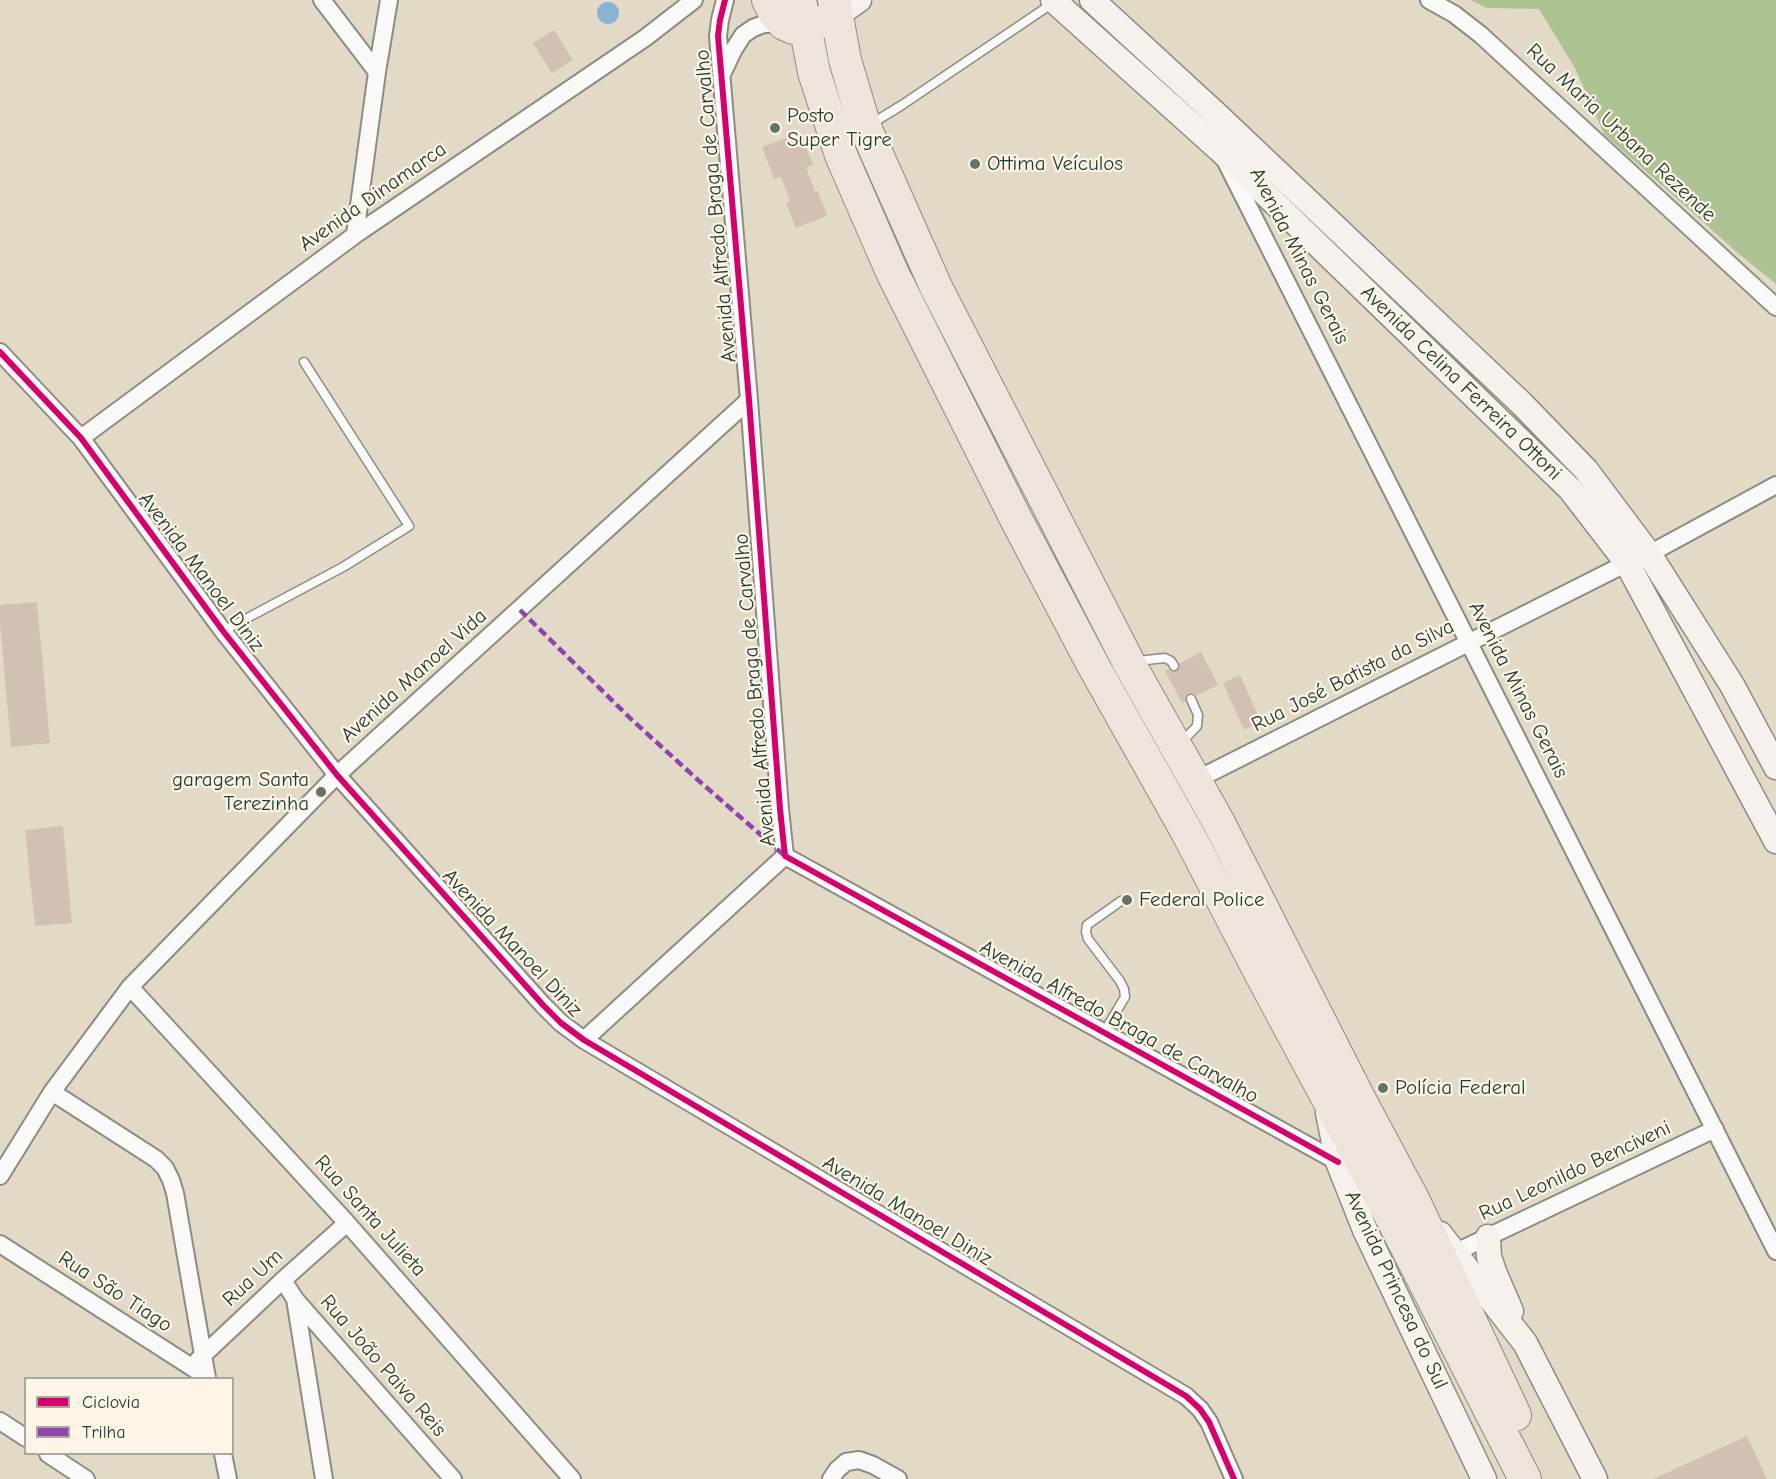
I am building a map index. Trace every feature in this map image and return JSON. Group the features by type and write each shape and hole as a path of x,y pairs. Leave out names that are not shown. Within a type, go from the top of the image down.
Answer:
{"highway":[{"path":"1525,1479 1387,1209 1187,832 1071,623 1011,509 892,272 842,155 814,72 789,13 843,5 845,60 865,127 936,287 1129,663 1196,780 1413,1199 1546,1479"}],"main road":[{"name":"Avenida Celina Ferreira Ottoni","path":"1092,0 1522,404 1586,470 1649,554 1732,684 1776,767"},
{"name":"Avenida Celina Ferreira Ottoni","path":"1054,1 1220,150 1570,489 1627,563 1776,841"},
{"name":"Avenida Princesa do Sul","path":"1325,1094 1338,1162 1365,1230 1484,1479"},
{"path":"1413,1199 1525,1343"},
{"path":"1488,1237 1495,1274 1525,1343 1595,1479"}],"street":[{"path":"322,0 376,72"},
{"path":"355,236 376,72 389,0"},
{"name":"Avenida Dinamarca","path":"81,438 355,236 645,38 694,0"},
{"name":"Avenida Alfredo Braga de Carvalho","path":"725,0 718,36 785,856 1338,1162"},
{"name":"Rua Maria Urbana Rezende","path":"1428,0 1454,14 1482,35 1776,307"},
{"name":"Avenida Alfredo Braga de Carvalho","path":"722,75 743,35 753,28 789,13"},
{"name":"Avenida Minas Gerais","path":"1220,150 1715,1129 1769,1221 1776,1251"},
{"name":"Avenida Manoel Diniz","path":"0,352 81,438 223,631 337,775 561,1023 584,1040 1186,1396 1200,1409 1209,1422 1234,1479"},
{"name":"Avenida Manoel Vida","path":"0,1176 52,1092 130,987 337,775 749,400"},
{"path":"1649,554 1776,484"},
{"name":"Rua José Batista da Silva","path":"1196,780 1627,563"},
{"path":"584,1040 785,856"},
{"name":"Rua Santa Julieta","path":"130,987 347,1223 572,1479"},
{"path":"52,1092 156,1159 165,1168 175,1193 196,1361"},
{"name":"Rua Leonildo Benciveni","path":"1454,1254 1715,1129"},
{"name":"Rua Um","path":"196,1361 347,1223"},
{"name":"Rua São Tiago","path":"0,1244 196,1361 206,1377"},
{"name":"Rua João Paiva Reis","path":"283,1280 295,1299 453,1479"},
{"path":"295,1299 324,1479"},
{"path":"0,1421 24,1437"},
{"path":"50,1455 86,1479"},
{"path":"223,1455 228,1479"},
{"path":"831,1479 846,1462 858,1460 873,1465 898,1479"}],"lane":[{"path":"865,127 902,105 1054,1"},
{"path":"223,631 343,567 409,526 304,362"},
{"path":"1129,663 1165,658 1172,661 1174,666"},
{"path":"1177,748 1197,726 1198,715 1191,699"},
{"path":"1104,1032 1125,997 1125,989 1088,939 1086,932 1087,925 1121,901"}],"green space":[{"path":"1470,0 1776,0 1776,284 1604,134 1575,68 1539,9 1487,8"}],"water":[{"path":"608,2 616,5 619,13 616,21 608,24 600,21 597,13 600,5"}],"building":[{"path":"554,30 573,60 552,73 533,43"},
{"path":"801,133 813,165 806,167 827,216 796,228 786,203 790,201 781,177 774,179 762,147"},
{"path":"37,602 50,743 11,747 0,605"},
{"path":"1201,652 1218,685 1182,703 1165,671"},
{"path":"1240,675 1261,722 1244,730 1223,683"},
{"path":"63,826 72,923 35,926 25,830"},
{"path":"1747,1436 1767,1479 1653,1479"}],"marked path":[{"path":"520,610 631,719 785,856"}],"cycle path":[{"path":"725,0 718,36 785,856 1338,1162"},
{"path":"0,352 81,438 223,631 337,775 561,1023 584,1040 1186,1396 1200,1409 1209,1422 1234,1479"}],"place":[{"name":"Posto Super Tigre","path":"775,128"},
{"name":"Ottima Veículos","path":"975,164"},
{"name":"garagem Santa Terezinha","path":"321,792"},
{"name":"Federal Police","path":"1127,900"},
{"name":"Polícia Federal","path":"1383,1088"}]}
